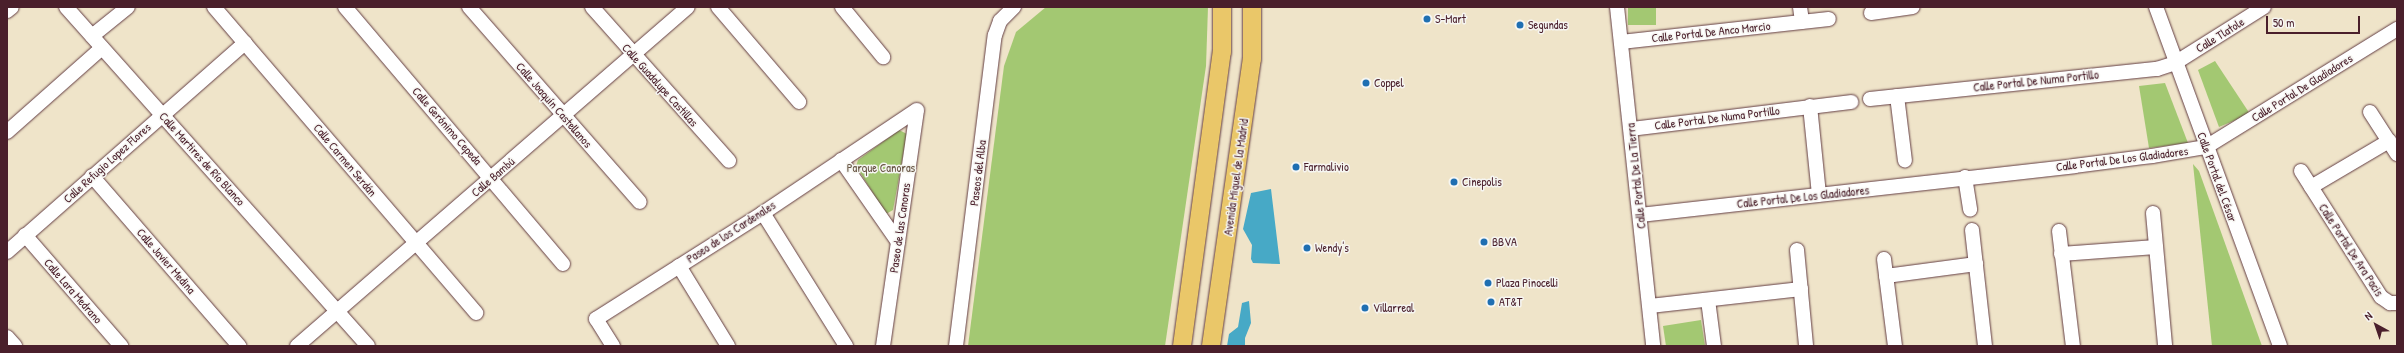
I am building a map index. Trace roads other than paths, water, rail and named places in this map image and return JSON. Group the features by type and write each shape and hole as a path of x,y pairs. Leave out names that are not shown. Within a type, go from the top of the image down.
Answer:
{"main road":[{"path":"1182,346 1222,52 1222,7"},
{"name":"Avenida Miguel de la Madrid","path":"1211,346 1248,89 1253,38 1252,7"}],"street":[{"path":"7,11 12,7"},
{"name":"Calle Martires de Río Blanco","path":"66,7 338,310 368,346"},
{"path":"92,36 128,7"},
{"name":"Calle Carmen Serdán","path":"214,7 476,313"},
{"name":"Calle Gerónimo Cepeda","path":"345,7 492,178 563,264"},
{"name":"Calle Joaquín Castellanos","path":"469,7 562,115 640,202"},
{"name":"Calle Guadalupe Castillas","path":"592,7 633,55 729,161"},
{"name":"Calle Bambú","path":"297,346 688,7"},
{"path":"718,7 799,102"},
{"path":"842,7 883,57"},
{"name":"Paseos del Alba","path":"956,346 995,35 1000,21 1014,7"},
{"name":"Calle Portal De La Tierra","path":"1617,7 1654,346"},
{"path":"1800,7 1802,22"},
{"path":"1871,12 1891,8 1913,7"},
{"name":"Calle Portal del César","path":"2156,7 2175,64 2280,346"},
{"name":"Calle Tlatole","path":"2175,64 2264,7"},
{"name":"Calle Portal De Anco Marcio","path":"1621,42 1829,19"},
{"name":"Calle Portal De Gladiadores","path":"2206,146 2397,29"},
{"name":"Calle Refugio Lopez Flores","path":"7,252 162,114 245,44"},
{"path":"7,132 102,48"},
{"name":"Calle Portal De Numa Portillo","path":"1870,99 2157,69 2175,64"},
{"path":"1897,96 1905,160"},
{"name":"Calle Portal De Numa Portillo","path":"1631,129 1851,102"},
{"path":"1810,106 1819,195"},
{"name":"Paseo de los Cardenales","path":"728,346 679,266 763,213 917,110"},
{"name":"Paseo de las Canoras","path":"883,346 917,110"},
{"path":"2370,112 2397,154"},
{"path":"2311,187 2389,141"},
{"name":"Calle Portal De Los Gladiadores","path":"1640,215 2145,157 2206,146"},
{"path":"841,160 898,242"},
{"name":"Calle Portal De Ara Pacis","path":"2301,171 2381,297 2390,303 2397,303"},
{"name":"Calle Javier Medina","path":"92,176 239,346"},
{"path":"1965,177 1970,210"},
{"path":"763,213 846,346"},
{"path":"2153,213 2164,346"},
{"path":"1972,230 1985,346"},
{"path":"2059,231 2073,346"},
{"name":"Calle Lara Medrano","path":"25,235 121,346"},
{"path":"2061,254 2156,247"},
{"path":"1797,250 1806,346"},
{"path":"1884,259 1895,346"},
{"path":"1886,276 1976,264"},
{"path":"613,346 596,319 679,266"},
{"path":"1650,306 1801,289"},
{"path":"1708,300 1714,346"},
{"path":"7,337 15,346"}],"water":[{"path":"1271,189 1280,264 1253,263 1251,259 1252,245 1243,229 1251,193"},
{"path":"1249,301 1251,323 1245,338 1245,346 1227,346 1229,334 1238,327 1242,303"}],"place":[{"name":"S-Mart","path":"1427,19"},
{"name":"Segundas","path":"1520,25"},
{"name":"Coppel","path":"1366,83"},
{"name":"Farmalivio","path":"1296,167"},
{"name":"Cinepolis","path":"1454,182"},
{"name":"BBVA","path":"1484,242"},
{"name":"Wendy's","path":"1307,248"},
{"name":"Plaza Pinocelli","path":"1488,283"},
{"name":"AT&T","path":"1491,302"},
{"name":"Villarreal","path":"1365,308"}],"park label":[{"name":"Parque Canoras","path":"881,168"}]}
